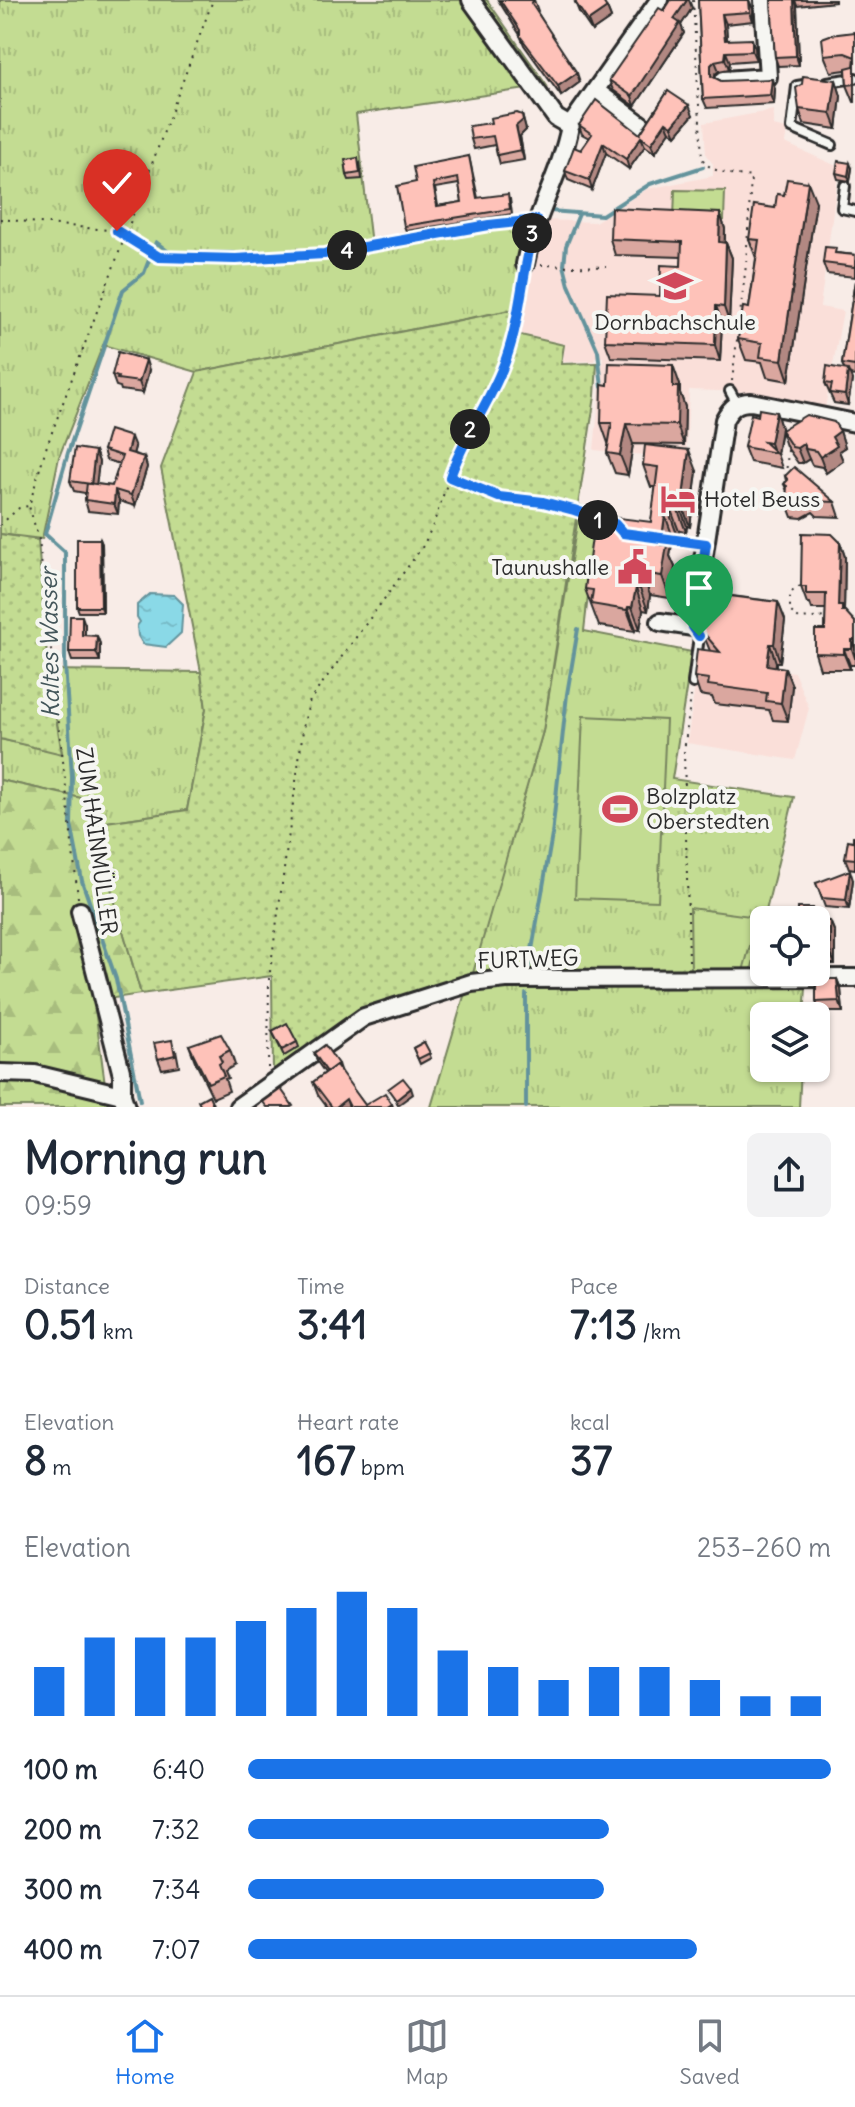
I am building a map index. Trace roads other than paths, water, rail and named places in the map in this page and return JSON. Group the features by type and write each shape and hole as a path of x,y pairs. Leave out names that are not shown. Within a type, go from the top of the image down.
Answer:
{"street":[{"path":"471,0 556,118 570,126"},
{"path":"525,264 570,126 659,0"},
{"path":"724,80 768,77 763,0"},
{"path":"596,91 643,126"},
{"path":"660,622 693,627 724,420 734,398 855,423"},
{"name":"ZUM HAINMÜLLER","path":"80,911 122,1075 124,1101"},
{"name":"FURTWEG","path":"238,1107 364,1017 471,983 506,979 855,978"},
{"path":"0,1073 35,1074 124,1101"}],"lane":[{"path":"832,145 792,128 797,86 855,78"},
{"path":"845,186 842,208 855,211"},
{"path":"693,627 699,636 693,683"}],"water":[{"path":"150,594 174,595 183,604 181,633 166,647 143,644 138,636 137,626 140,622 137,605"}],"waterway":[{"name":"Kaltes Wasser","path":"550,211 602,215 650,184 703,167"},
{"name":"Kaltes Wasser","path":"579,214 566,246 564,265 569,285 598,351 602,387"},
{"name":"Kaltes Wasser","path":"140,1101 116,979 82,881 71,824 72,777 65,663 65,552 45,534 68,453 123,290 144,273 156,242 170,253 234,253"},
{"name":"Kaltes Wasser","path":"529,967 552,835 567,694 578,629"},
{"name":"Kaltes Wasser","path":"526,994 526,1107"}],"place":[{"name":"Dornbachschule","path":"675,286"},
{"name":"Hotel Beuss","path":"678,499"},
{"name":"Taunushalle","path":"635,567"},
{"name":"Bolzplatz Oberstedten","path":"620,809"}]}
